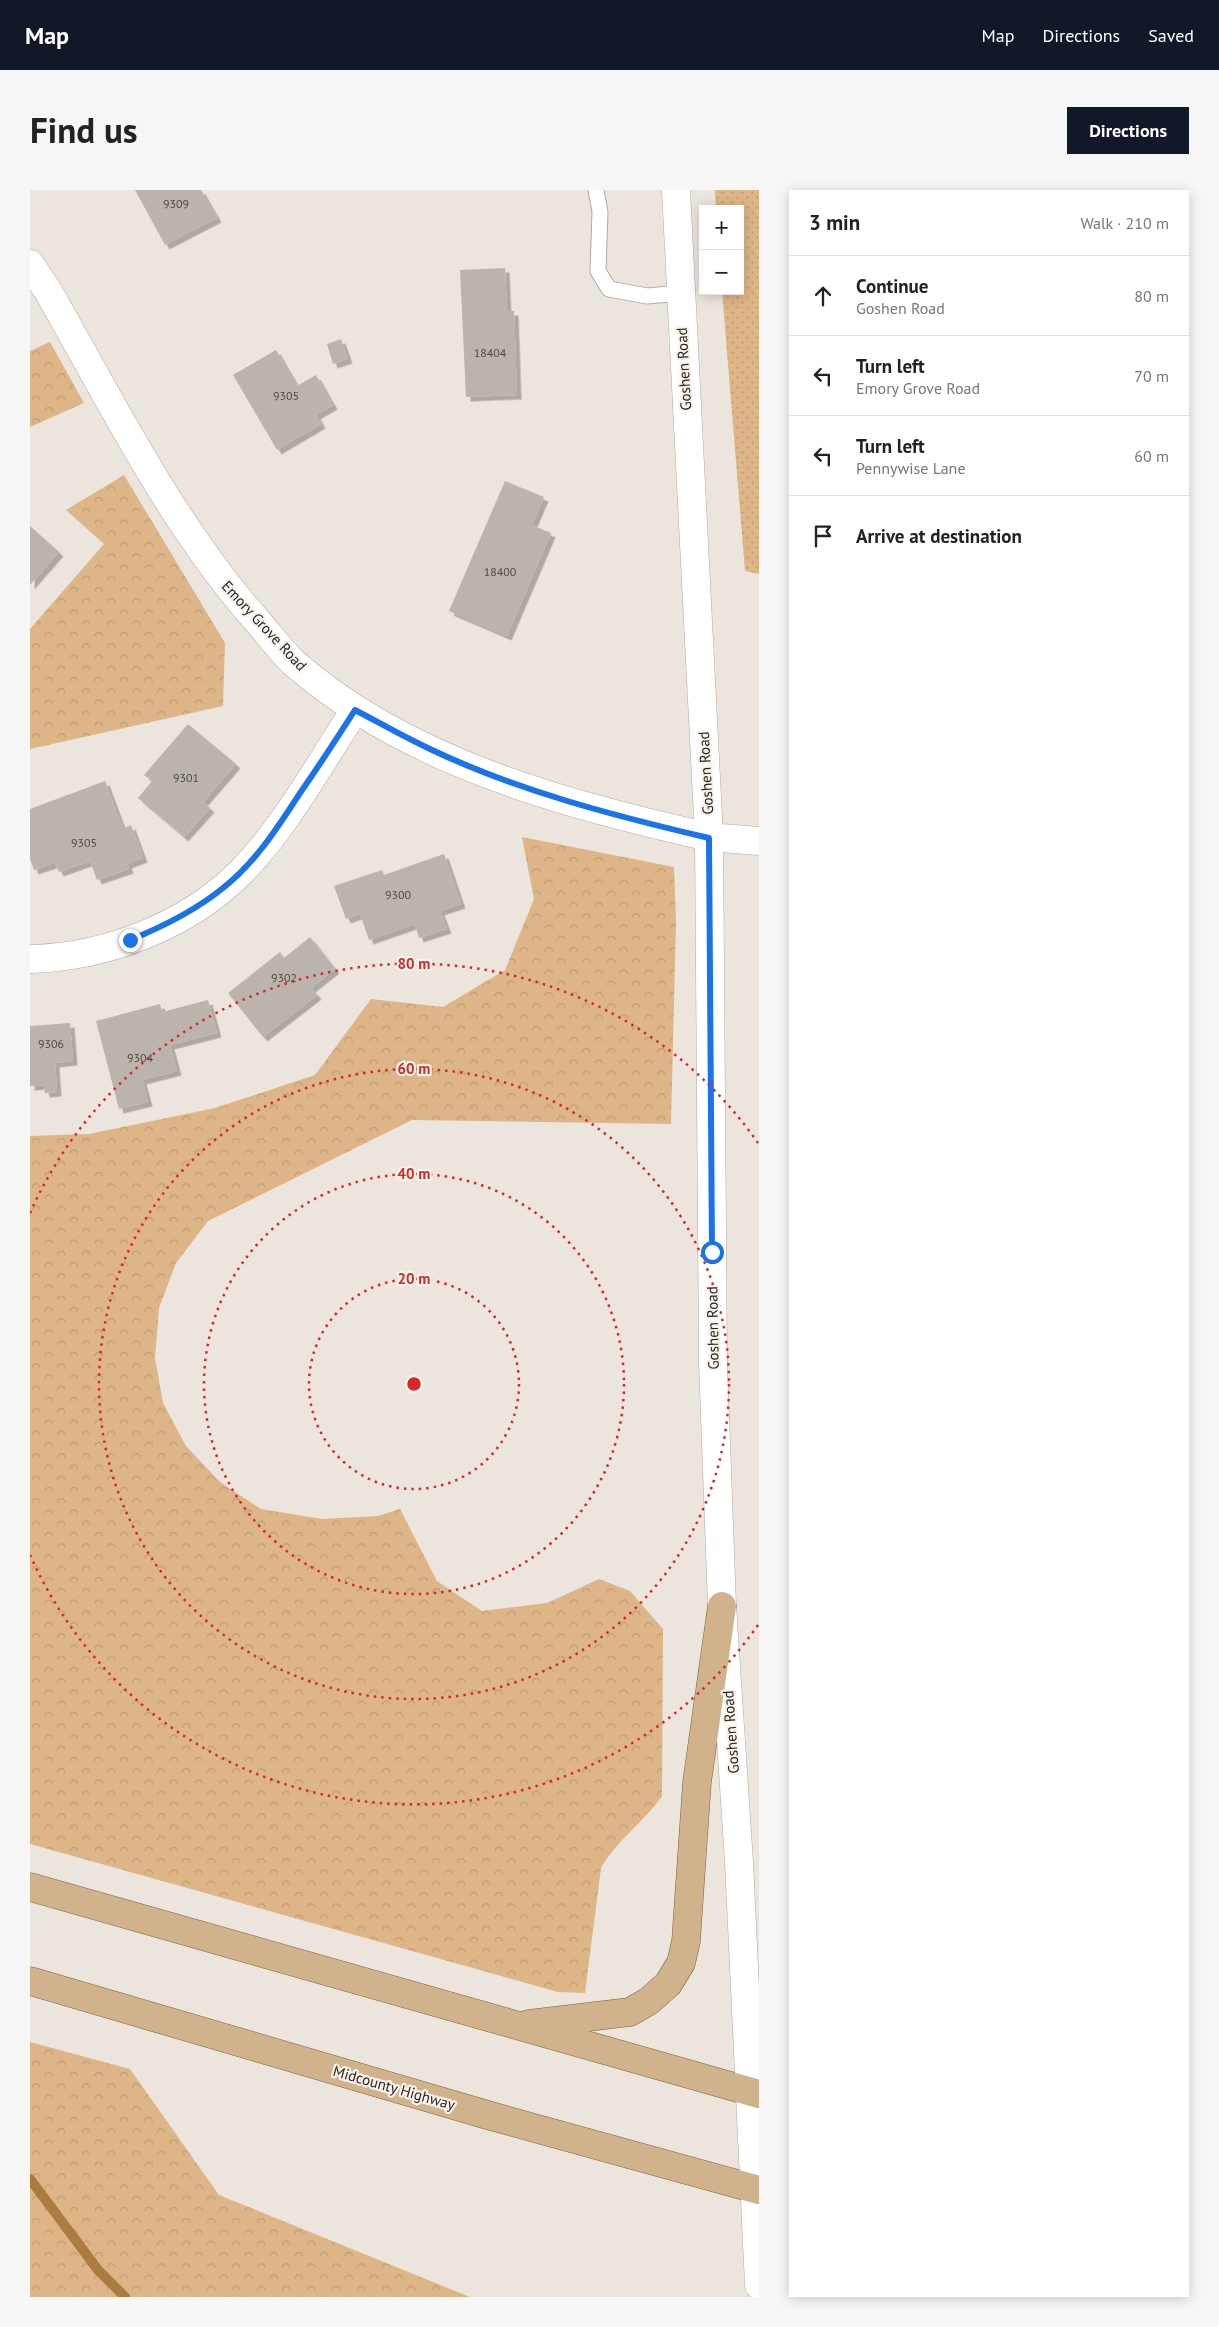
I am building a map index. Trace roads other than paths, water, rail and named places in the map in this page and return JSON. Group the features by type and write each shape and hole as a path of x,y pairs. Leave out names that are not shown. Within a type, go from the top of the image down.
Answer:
{"main road":[{"path":"516,2025 630,2012 649,2001 668,1984 681,1963 686,1940 697,1782 722,1606"},
{"path":"30,1887 755,2093"},
{"name":"Midcounty Highway","path":"30,1981 491,2116 757,2189"}],"street":[{"name":"Goshen Road","path":"676,190 709,838 713,1362 722,1606 755,2093 759,2285"},
{"name":"Emory Grove Road","path":"30,264 53,299 175,512 227,588 294,662 355,710 430,749 493,774 583,805 641,822 709,838 759,841"},
{"path":"30,959 83,953 130,940 157,929 188,912 223,888 242,870 279,825 355,710"}],"lane":[{"path":"596,190 600,212 598,271 609,288 647,296 680,293"}],"waterway":[{"path":"30,2179 98,2270 125,2297"}]}
